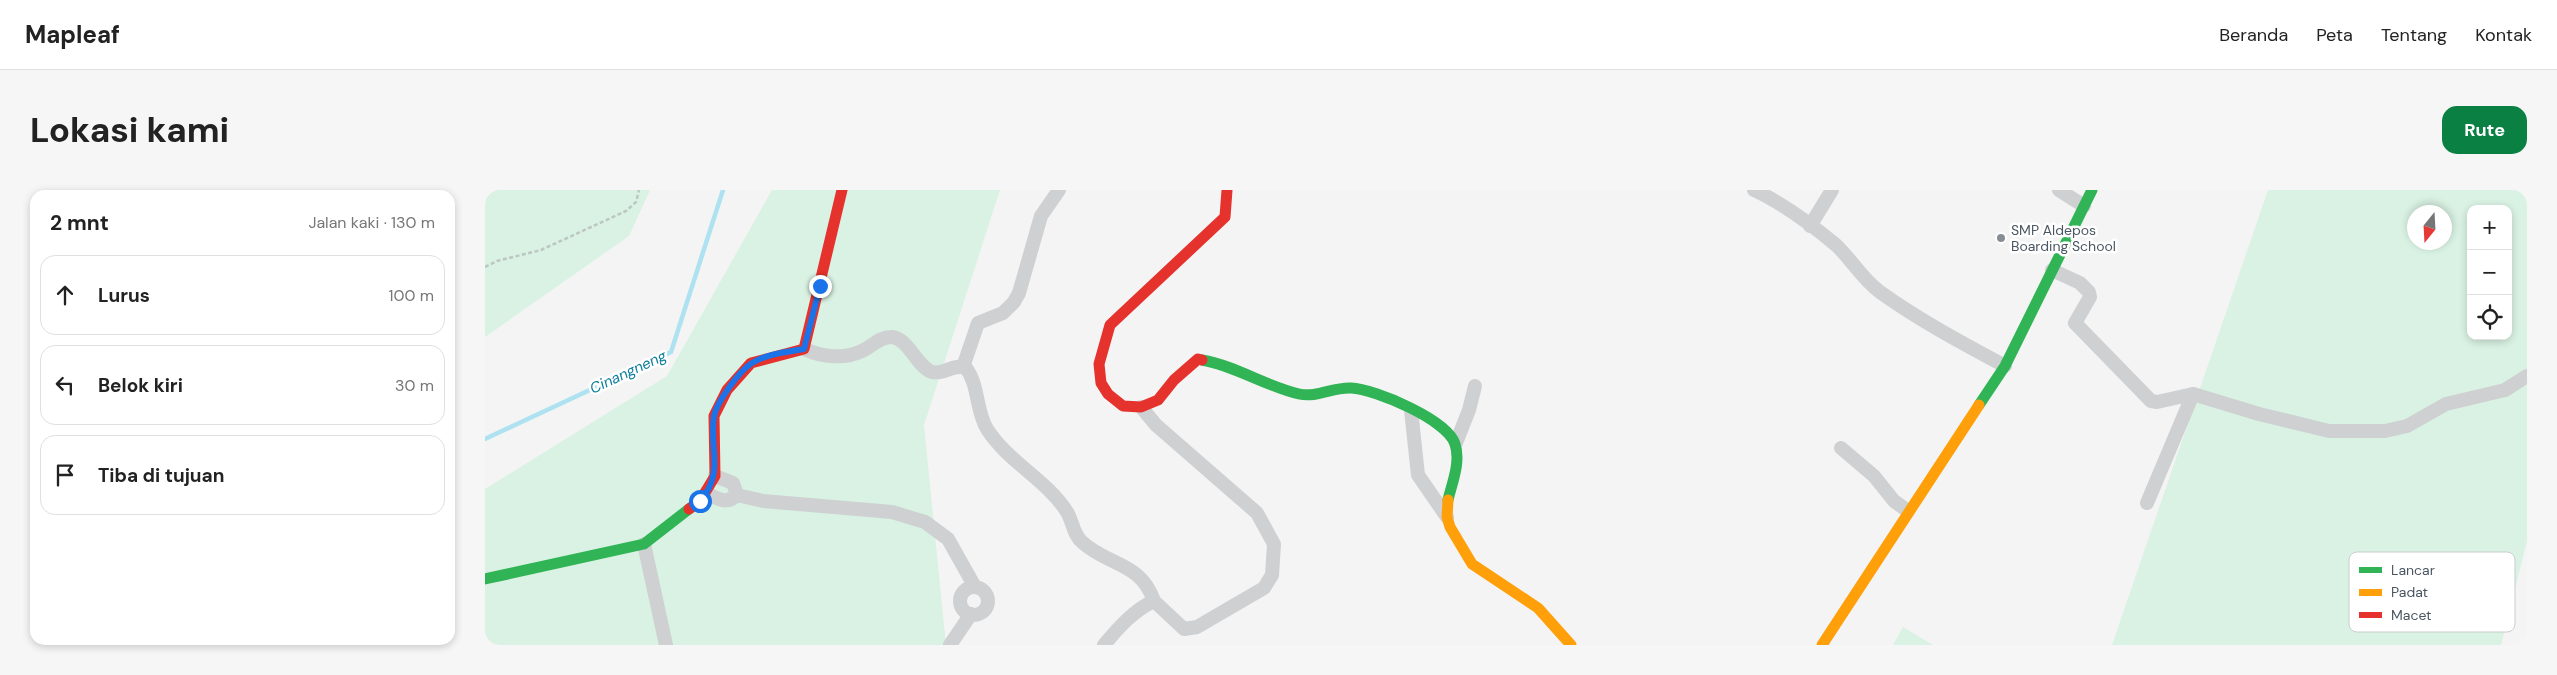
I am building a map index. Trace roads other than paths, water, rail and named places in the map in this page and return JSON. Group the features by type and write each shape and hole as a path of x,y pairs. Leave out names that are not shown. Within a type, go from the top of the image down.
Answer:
{"street":[{"path":"804,349 842,190"},
{"path":"963,367 978,323 1003,313 1019,293 1041,216 1059,190"},
{"path":"1227,190 1225,217 1154,286 1110,325 1099,364 1101,383 1108,394 1123,406 1141,408 1158,400 1174,380 1198,359 1245,372 1297,394 1313,397 1344,388 1354,388 1376,394 1411,410 1449,432 1456,443"},
{"path":"1754,190 1837,246 1861,276 1879,292 1947,335 2005,366"},
{"path":"1810,226 1832,190"},
{"path":"2059,190 2084,206"},
{"path":"1822,645 1907,511 2005,366 2093,190"},
{"path":"2052,270 2080,283 2089,292 2090,297 2075,323 2146,398 2157,402 2193,394 2259,414 2329,431 2385,431 2407,426 2446,404 2505,390 2527,376"},
{"path":"485,580 644,544 700,501 715,476 714,416 727,390 751,363 782,353 804,349 829,356 844,356 862,351 879,340 891,337 899,340 929,370 940,372 963,367"},
{"path":"963,367 969,372 986,429 1011,456 1058,500 1068,513 1074,531 1082,542 1132,569 1150,589 1154,601 1184,630 1197,627 1264,588 1272,576 1274,544 1257,513 1156,426 1141,408"},
{"path":"1447,517 1456,460 1456,443 1469,410 1475,386"},
{"path":"2147,503 2193,394"},
{"path":"1411,410 1413,444 1418,475 1447,517 1466,556 1503,586 1538,608 1571,645"},
{"path":"1841,448 1875,476 1894,500 1907,511"},
{"path":"715,476 733,483 737,495"},
{"path":"706,493 723,501 733,499 737,495"},
{"path":"737,495 763,501 892,512 925,522 947,539 975,587 985,592 988,603 982,612 971,614 961,608 960,602 964,591 975,587"},
{"path":"644,544 666,645"},
{"path":"1104,645 1119,628 1142,608 1154,601"},
{"path":"950,645 971,614"}],"waterway":[{"name":"Cinangneng","path":"485,439 671,352 723,190"}],"place":[{"name":"SMP Aldepos Boarding School","path":"2001,238"}]}
